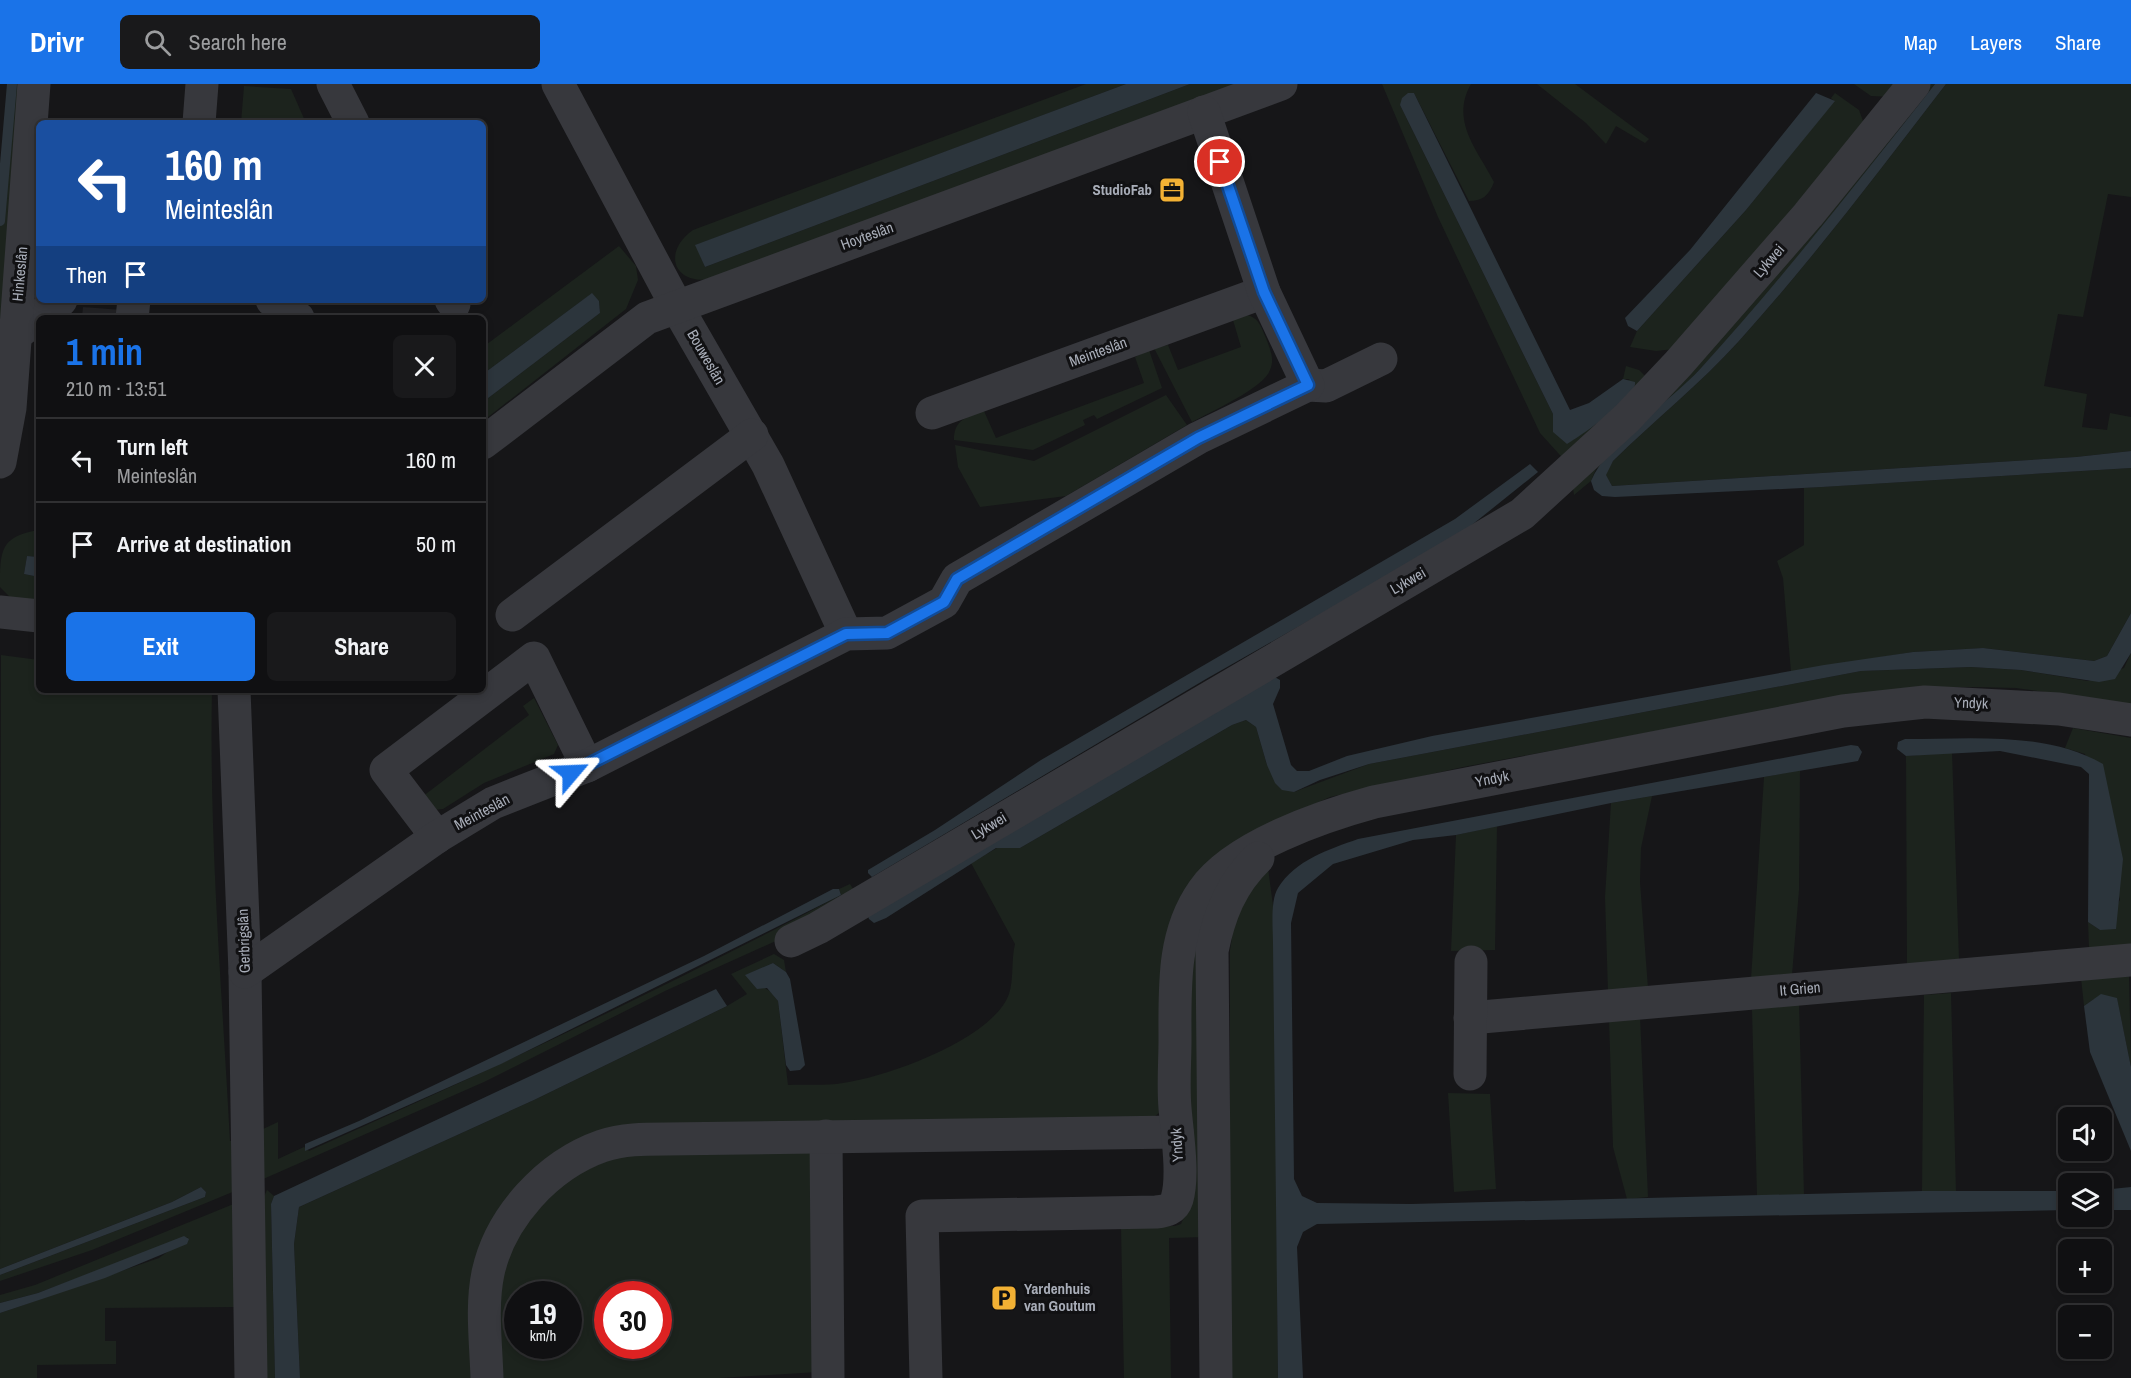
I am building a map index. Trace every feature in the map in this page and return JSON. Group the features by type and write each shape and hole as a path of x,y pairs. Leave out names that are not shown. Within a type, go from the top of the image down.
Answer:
{"street":[{"name":"Hinkeslân","path":"0,462 10,408 34,84"},
{"path":"199,120 202,84"},
{"path":"333,84 351,120"},
{"name":"Bouweslân","path":"558,84 677,307 752,435 846,634"},
{"name":"Hoyteslân","path":"486,441 647,318 1281,84"},
{"name":"Lykwei","path":"791,942 1495,531 1552,502 1678,364 1808,215 1914,84"},
{"path":"1203,112 1264,292 1308,385"},
{"name":"Meinteslân","path":"932,413 1264,292"},
{"path":"41,315 57,303"},
{"path":"276,303 294,315"},
{"path":"15,335 36,319"},
{"name":"Meinteslân","path":"245,972 437,837 493,803 587,766 846,634 887,633 944,602 957,579 1198,438 1308,385 1326,386 1380,359"},
{"path":"512,615 752,435"},
{"path":"0,612 36,616"},
{"path":"437,837 386,770 534,658 587,766"},
{"name":"Gerbrigslân","path":"234,693 245,972 251,1378"},
{"name":"Yndyk","path":"926,1378 922,1216 1166,1211 1173,1206 1178,1189 1174,1104 1175,980 1183,930 1192,908 1215,876 1228,864 1283,834 1342,810 1374,802 1843,711 1925,702 1982,703 2059,709 2131,720"},
{"path":"1216,1378 1212,951 1221,913 1234,886 1242,874 1283,834"},
{"name":"It Grien","path":"1470,1018 2131,960"},
{"path":"1470,1074 1471,962"},
{"path":"487,1378 487,1275 502,1232 516,1211 544,1181 571,1162 602,1146 632,1140 1177,1132"},
{"path":"826,1136 828,1378"}],"shaded area":[{"path":"8,84 21,84 0,355 0,172"},
{"path":"1086,84 1126,84 696,245 705,267 1190,84 1241,84 712,279 699,280 688,277 676,265 677,248 693,230"},
{"path":"1126,84 1190,84 705,267 695,245"},
{"path":"1382,84 1471,84 1465,97 1463,110 1465,123 1468,134 1494,182 1488,194 1478,200 1469,201 1414,93 1400,105 1553,414 1555,425 1630,379 1623,379 1626,366 1639,370 1647,378 1568,464 1540,433 1438,217"},
{"path":"1537,84 1575,84 1649,139 1645,143 1616,126 1606,144 1586,123"},
{"path":"1854,84 1905,84 1895,97 1871,96"},
{"path":"1923,84 1935,84 1781,278 1682,388 1596,469 1591,481 1574,495 1573,488"},
{"path":"1935,84 1946,84 1793,278 1724,357 1613,461 1606,475 1612,486 2076,457 2131,451 2131,468 1615,497 1602,496 1594,490 1591,481 1611,451 1688,381 1732,334 1821,228"},
{"path":"1946,84 2131,84 2131,197 2108,194 2083,317 2058,314 2044,386 2087,394 2082,427 2107,430 2110,413 2131,417 2131,451 2076,457 1612,486 1605,474 1613,461 1739,341 1819,247"},
{"path":"244,86 291,89 305,120 241,120"},
{"path":"1408,93 1414,93 1570,410 1589,403 1623,379 1635,382 1633,389 1618,406 1567,444 1553,432 1553,414 1400,105 1402,98"},
{"path":"1816,93 1835,101 1746,210 1637,331 1628,326 1625,318 1690,250"},
{"path":"1835,93 1859,110 1867,132 1674,349 1656,351 1630,347 1637,331 1746,210 1834,101 1831,98"},
{"path":"619,246 636,266 638,280 626,309 486,419 486,400 600,313 599,301 591,294 486,372 486,345"},
{"path":"592,293 599,301 600,313 486,400 486,372"},
{"path":"83,307 122,310 122,315 82,315"},
{"path":"1246,315 1257,320 1263,330 1271,354 1270,370 1266,377 1247,392 1192,422 1154,348 1168,345 1178,370 1241,347 1233,320"},
{"path":"1149,350 1162,388 1097,419 1094,415 1083,420 1085,425 1033,450 954,440 959,423 967,417 984,411 996,438 1144,383 1135,357"},
{"path":"1166,395 1187,425 1066,496 980,507 958,467 955,445 1034,461"},
{"path":"1530,464 1538,472 1458,536 1206,679 872,877 868,873 868,870 935,830 1041,760 1455,519"},
{"path":"2131,468 2131,613 2107,656 2094,661 1983,648 1913,652 1791,672 1783,578 1777,561 1804,545 1804,488"},
{"path":"36,531 36,557 27,556 24,574 36,576 36,602 11,598 0,587 2,555 5,547 16,536"},
{"path":"27,556 36,557 36,576 24,574"},
{"path":"2131,613 2131,653 2115,679 2099,682 2021,670 1971,667 1861,671 1369,764 1320,780 1294,792 1282,790 1275,783 1256,727 1246,720 1232,725 1020,848 996,848 886,918 874,923 868,916 1271,675 1280,680 1280,688 1273,704 1291,765 1297,771 1309,771 1347,756 1432,736 1824,665 1913,652 1983,648 2094,661 2107,656"},
{"path":"2131,653 2131,704 2016,688 1924,687 1834,698 1463,767 1330,797 1272,823 1212,866 1160,1112 1154,1117 651,1128 518,1192 475,1378 300,1378 294,1244 299,1207 534,1100 727,1006 747,994 731,974 774,954 784,960 786,972 773,963 746,975 771,992 778,1001 788,1085 843,1083 862,1079 911,1064 936,1053 982,1026 999,1010 1011,988 1015,944 971,863 997,848 1020,848 1232,725 1246,720 1256,727 1267,765 1294,792 1369,764 1861,671 1971,667 2021,670 2088,681 2124,668"},
{"path":"1,655 36,660 36,693 212,693 212,803 220,972 230,1141 237,1139 235,1191 92,1250 0,1281 0,1275 205,1197 206,1192 201,1187 172,1202 0,1269"},
{"path":"534,698 558,745 554,754 484,783 443,809 434,810 422,797 529,715 523,706"},
{"path":"2073,728 2131,738 2131,946 2089,948 2088,922 2100,930 2120,900 2085,754 2065,748"},
{"path":"1981,738 2032,742 2081,753 2103,764 2123,859 2116,929 2100,930 2088,922 2089,774 2081,767 2000,751 1906,756 1897,749 1898,742 1905,739"},
{"path":"1851,745 1858,746 1862,752 1858,761 1611,803 1456,835 1413,840 1333,864 1298,893 1291,923 1294,1179 1302,1196 1317,1203 1411,1204 1922,1191 2058,1191 2058,1210 1317,1224 1303,1232 1297,1247 1303,1378 1278,1378 1272,915 1275,893 1285,878 1303,863 1358,839"},
{"path":"1952,752 1959,959 1907,965 1906,756"},
{"path":"1800,770 1799,890 1792,975 1751,979 1764,777"},
{"path":"1652,796 1641,848 1640,882 1648,988 1608,992 1605,897 1611,803"},
{"path":"1497,826 1495,950 1451,951 1456,835"},
{"path":"1268,868 1274,913 1278,1378 1230,1378 1230,950 1237,907"},
{"path":"850,884 858,897 778,940 665,991 484,1082 261,1180 263,1129 278,1122 278,1159 304,1147 309,1151 511,1059 644,995 841,895 839,889"},
{"path":"833,889 839,889 841,895 501,1064 305,1151 305,1144 359,1121 704,956"},
{"path":"1199,914 1206,1237 1169,1238 1171,1378 1124,1378 1121,1227 1175,1226 1181,1224 1187,1210 1184,1026"},
{"path":"773,963 786,972 790,979 805,1065 800,1070 790,1071 786,1065 778,1001 767,988 757,989 745,975"},
{"path":"2129,974 2131,1067 2117,999 2094,999 2084,1006 2081,978"},
{"path":"716,989 727,1006 534,1100 299,1207 294,1244 300,1378 275,1378 271,1204 274,1196"},
{"path":"1951,993 1956,1192 1922,1191 1924,995"},
{"path":"2101,994 2117,998 2131,1067 2131,1151 2090,1052 2084,1006"},
{"path":"1799,1002 1804,1195 1757,1195 1752,1010"},
{"path":"1640,1016 1648,1197 1627,1199 1613,1147 1609,1018"},
{"path":"1448,1093 1490,1094 1496,1189 1454,1192"},
{"path":"629,1151 811,1152 818,1372 719,1378 499,1378 497,1301 512,1238 568,1178"},
{"path":"201,1187 206,1192 205,1197 0,1275 0,1269 172,1202"},
{"path":"2131,1187 2131,1210 2112,1210 2112,1189"},
{"path":"267,1190 274,1196 271,1204 275,1378 264,1378 262,1201"},
{"path":"236,1203 238,1307 105,1308 105,1341 116,1341 116,1364 37,1365 37,1378 0,1378 0,1313 159,1258 188,1237 38,1293 0,1303 0,1295 35,1285"},
{"path":"184,1236 189,1239 187,1244 105,1278 0,1313 0,1303 38,1293"}],"waterway":[{"path":"0,221 12,84"}],"place":[{"name":"StudioFab","path":"1172,190"},
{"name":"Yardenhuis van Goutum","path":"1004,1298"}],"route":[{"path":"571,773 846,634 887,633 944,602 957,579 1198,438 1308,385 1264,292 1220,162"}]}
